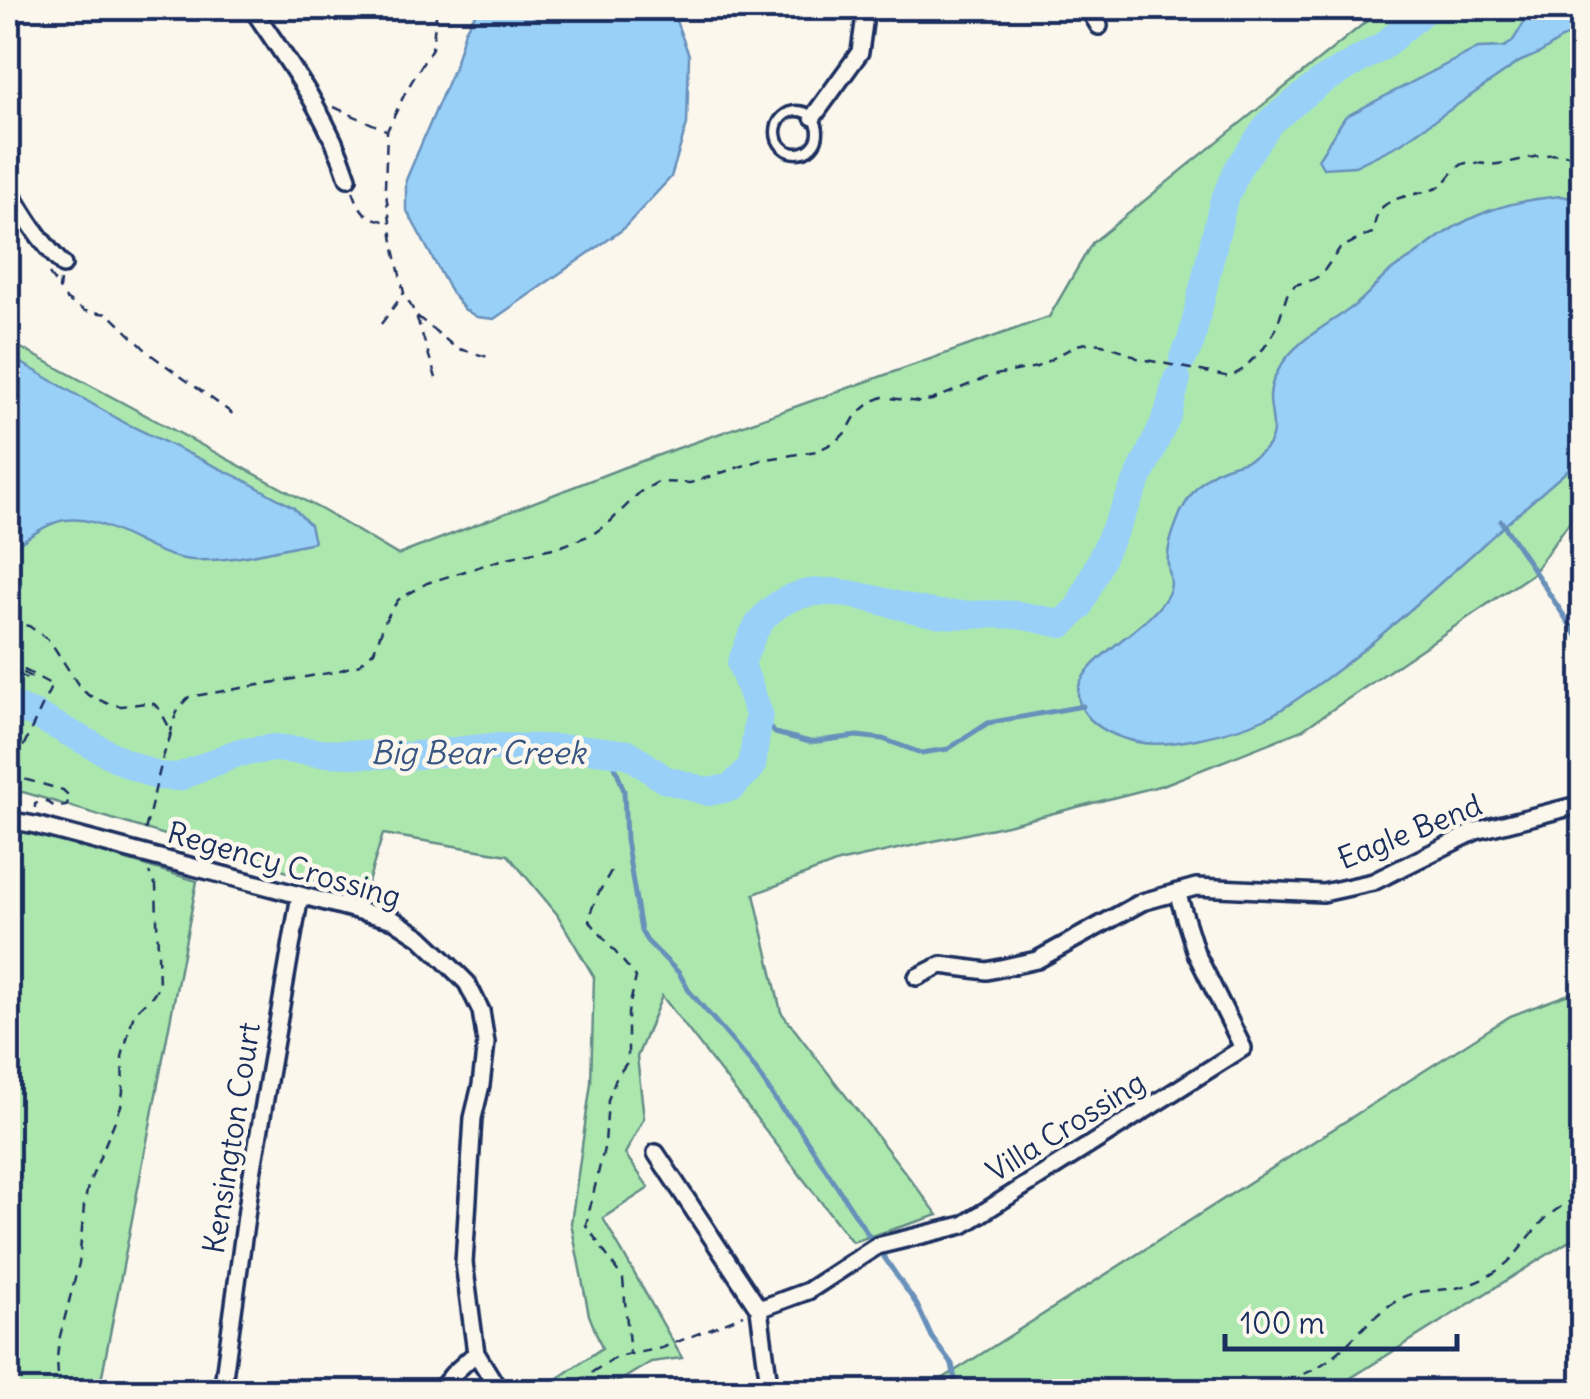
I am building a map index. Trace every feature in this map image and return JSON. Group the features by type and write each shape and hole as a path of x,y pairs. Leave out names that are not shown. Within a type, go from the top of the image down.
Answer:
{"street":[{"path":"252,8 327,124 348,178"},
{"path":"813,117 860,52 866,8"},
{"path":"1088,8 1099,26"},
{"path":"8,187 44,246 63,265"},
{"name":"Eagle Bend","path":"916,977 941,965 988,971 1037,960 1142,902 1196,887 1323,894 1373,882 1476,832 1582,804"},
{"name":"Regency Crossing","path":"8,820 394,920 420,937 467,983 481,1011 486,1042 473,1118 464,1263 476,1353 500,1392"},
{"name":"Villa Crossing","path":"759,1309 808,1290 878,1246 963,1225 1244,1048 1196,953 1177,892"},
{"name":"Kensington Court","path":"222,1392 252,1180 300,895"},
{"path":"656,1152 759,1309 770,1392"},
{"path":"438,1392 476,1353"}],"lane":[{"path":"800,110 813,117 819,128 811,148 793,153 780,146 777,124 786,114 800,110"}],"path":[{"path":"436,378 416,316 404,293 385,186 387,130 432,48 437,8"},
{"path":"309,96 387,130"},
{"path":"59,1392 59,1340 79,1263 88,1186 120,1106 122,1057 134,1013 159,986 156,886 142,853 163,757 180,704 189,697 360,664 374,652 398,600 427,583 581,539 602,528 640,492 658,482 690,483 761,460 817,450 837,441 856,414 883,397 932,400 990,376 1037,367 1087,343 1102,344 1136,358 1230,377 1264,348 1276,329 1287,294 1295,285 1320,274 1340,248 1372,233 1384,205 1436,188 1464,164 1497,164 1559,153 1582,159"},
{"path":"348,178 361,211 376,220 390,222"},
{"path":"63,265 59,289 68,300 85,311 109,314 150,354 237,416"},
{"path":"381,324 404,293"},
{"path":"416,316 456,348 488,357"},
{"path":"8,620 29,626 50,641 79,686 98,701 122,706 154,704 165,718 170,738"},
{"path":"8,664 52,685 20,751 13,776 64,790 70,797 66,806 56,807 44,800 35,804 35,825"},
{"path":"612,871 588,920 636,977 628,1013 628,1061 608,1100 605,1144 586,1225 623,1280 630,1354"},
{"path":"1234,1392 1283,1382 1312,1371 1333,1357 1379,1312 1408,1295 1475,1284 1513,1257 1552,1212 1582,1194"},
{"path":"561,1392 616,1358 662,1348 759,1309"}],"green space":[{"path":"1383,8 1582,8 1582,504 1532,574 1302,730 1163,785 838,862 754,894 781,1012 938,1215 852,1242 662,996 637,1057 644,1118 625,1154 649,1188 603,1218 682,1358 651,1362 603,1391 539,1391 602,1348 589,1315 571,1223 591,1083 594,977 557,914 508,855 383,834 364,895 23,792 8,795 8,341 398,555 622,468 1049,317 1092,243"},
{"path":"8,827 197,881 99,1391 8,1392"},
{"path":"1582,989 1582,1233 1330,1391 937,1391 942,1379 1510,1016"}],"water":[{"path":"479,8 671,8 689,55 687,124 671,177 622,230 494,319 477,317 464,309 406,209 406,180 455,65 465,30"},
{"path":"1533,8 1582,8 1582,32 1515,64 1400,144 1355,166 1323,168 1318,159 1345,117 1478,48 1504,47 1512,42"},
{"path":"1561,196 1582,200 1582,458 1363,650 1268,717 1214,735 1155,744 1125,739 1090,719 1079,700 1081,680 1147,619 1168,594 1169,546 1193,492 1211,475 1252,458 1270,442 1272,386 1294,350 1358,302 1390,271 1455,227 1505,206"},
{"path":"8,355 125,423 293,507 310,525 314,542 239,557 192,560 157,551 106,526 71,520 54,523 8,551"}],"waterway":[{"name":"Big Bear Creek","path":"1183,358 1191,341 1223,203 1238,168 1271,121 1322,81 1383,46 1427,8"},
{"name":"Big Bear Creek","path":"8,704 157,776 179,777 237,753 275,748 409,756 492,747 629,754 664,779 709,792 732,787 752,766 759,714 741,664 765,616 784,601 826,592 940,614 1017,615 1062,624 1079,607 1168,414 1177,379"},
{"path":"1501,521 1582,643"},
{"path":"759,714 775,733 810,742 857,736 883,739 921,753 948,749 988,723 1083,706"},
{"path":"610,752 624,791 626,840 641,931 752,1064 869,1236"},
{"path":"884,1257 952,1364 956,1384 953,1392"}]}
